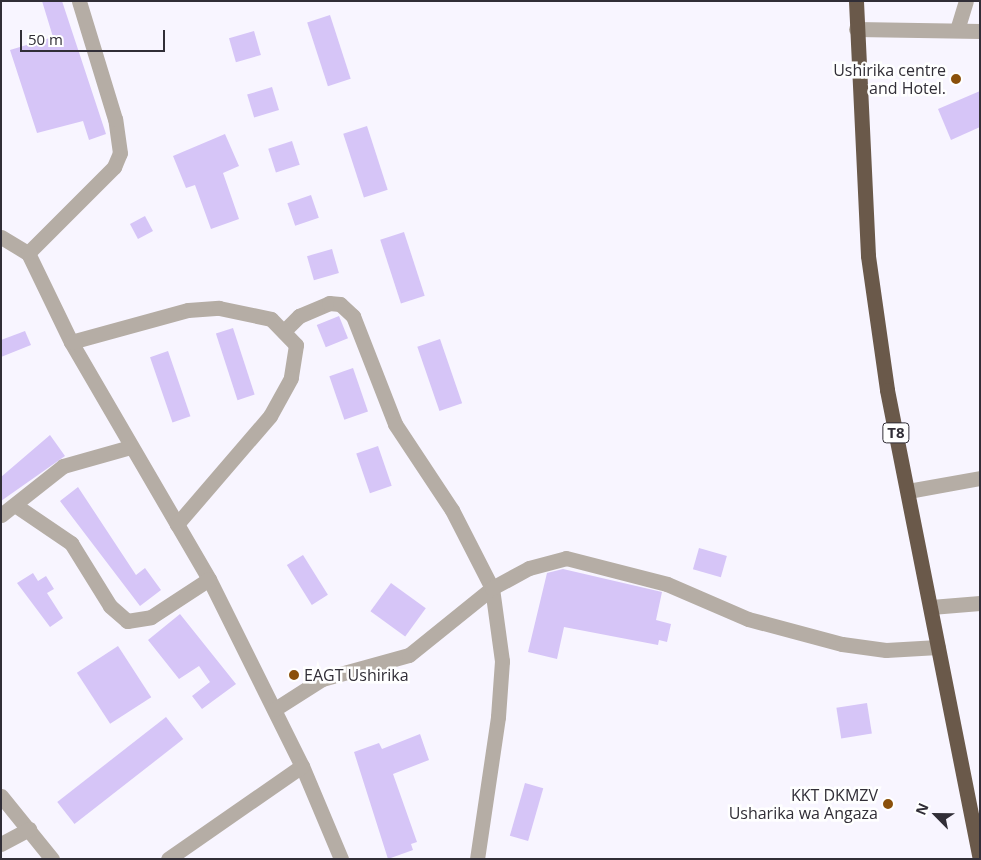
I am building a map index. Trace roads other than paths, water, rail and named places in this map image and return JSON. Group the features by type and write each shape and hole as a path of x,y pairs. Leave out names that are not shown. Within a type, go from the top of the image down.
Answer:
{"highway":[{"name":"T8","path":"856,1 868,256 887,390 980,859"}],"street":[{"path":"28,253 114,167 120,153 115,119 79,1"},
{"path":"958,30 966,1"},
{"path":"856,29 980,31"},
{"path":"1,237 28,253 71,342 130,447 209,578 302,766 341,859"},
{"path":"285,330 299,316 328,303 340,304 353,316 395,424 452,510 492,588 502,662 498,717 477,859"},
{"path":"71,342 188,310 219,308 259,315 285,330 296,352 287,387 246,446 177,524"},
{"path":"1,515 63,466 130,447"},
{"path":"908,490 980,478"},
{"path":"15,504 70,543 110,606 127,621 134,623 151,617 209,578"},
{"path":"275,709 322,679 410,655 492,588 529,568 566,558 666,584 748,619 842,644 886,650 938,647"},
{"path":"931,607 980,603"},
{"path":"175,857 302,766"},
{"path":"1,796 52,859"},
{"path":"1,844 29,829"}],"place":[{"name":"Ushirika centre and Hotel.","path":"956,79"},
{"name":"EAGT Ushirika","path":"294,675"},
{"name":"KKT DKMZV Usharika wa Angaza","path":"888,804"}]}
